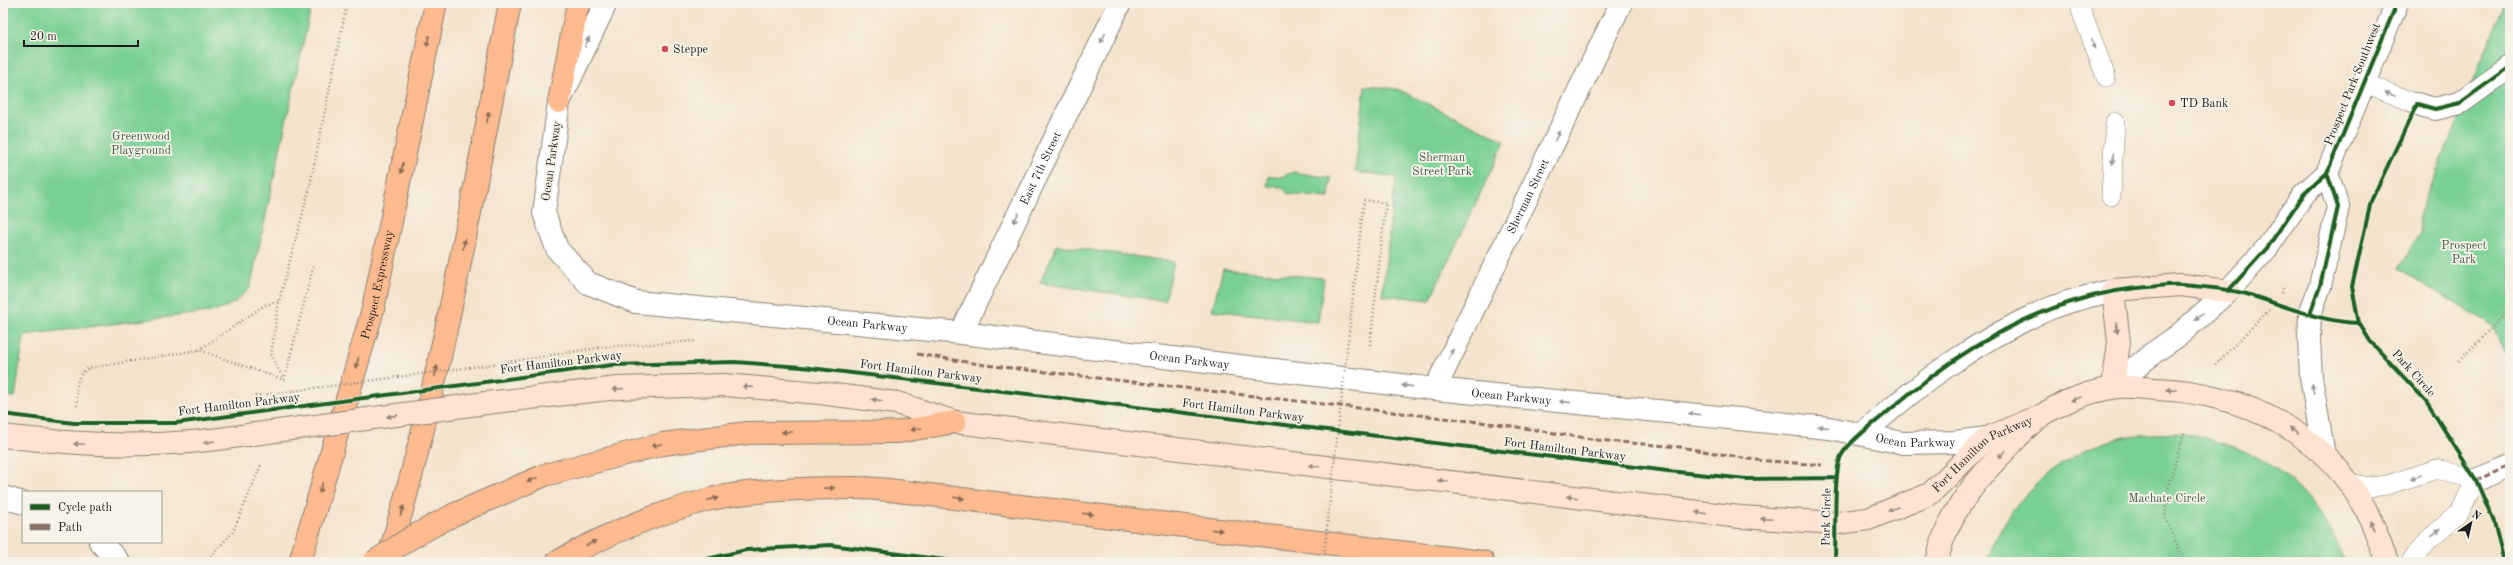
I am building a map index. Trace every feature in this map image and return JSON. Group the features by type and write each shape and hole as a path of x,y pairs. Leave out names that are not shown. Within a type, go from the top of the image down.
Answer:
{"highway":[{"name":"Prospect Expressway","path":"300,562 373,309 436,3"},
{"path":"387,562 406,500 454,294 510,3"},
{"path":"559,102 578,3"},
{"path":"374,562 412,537 455,514 545,475 663,444 747,433 898,432 955,422"},
{"path":"557,562 590,543 653,518 712,499 790,489 858,488 938,496 1482,562"}],"main road":[{"path":"2113,388 2119,342 2112,290 2181,285 2228,291"},
{"name":"Fort Hamilton Parkway","path":"3,436 66,444 151,446 199,443 247,435 486,403 618,388 724,385 820,393 897,403 955,422 1732,516 1837,523 1868,519 1930,494 1987,438 2040,416"},
{"path":"1938,562 1953,518 1973,487 2040,416 2061,405 2113,388 2177,390 2233,401 2266,414 2296,431 2324,455 2349,483 2369,516 2387,562"}],"street":[{"name":"Ocean Parkway","path":"606,3 559,102 544,213 557,249 588,282 636,302 961,333 1434,389 1829,428 1903,443 1954,442 1987,438"},
{"name":"East 7th Street","path":"961,333 1120,3"},
{"name":"Sherman Street","path":"1434,389 1621,3"},
{"name":"Prospect Park Southwest","path":"2113,388 2153,353 2179,335 2228,291 2267,248 2304,194 2327,173 2397,3"},
{"path":"2417,104 2435,109 2460,103 2510,67"},
{"path":"2324,455 2311,377 2309,338 2310,314 2320,286 2338,207 2327,173"},
{"path":"1862,434 1929,378 2002,330 2053,307 2112,290"},
{"path":"2476,480 2510,466"},
{"path":"3,497 22,503"},
{"path":"101,543 119,562"}],"lane":[{"path":"2081,10 2106,78"},
{"path":"2364,83 2417,104"},
{"path":"2111,196 2115,122"},
{"path":"2349,483 2371,487 2387,485 2437,469 2476,480 2459,513 2428,540 2411,562"}],"path":[{"path":"284,380 271,355 279,301 309,190 347,3"},
{"path":"1323,562 1364,200 1386,203 1370,345"},
{"path":"284,380 314,264"},
{"path":"2276,285 2290,291"},
{"path":"2281,293 2284,288"},
{"path":"77,406 78,377 82,372 89,368 199,350 265,305 279,301"},
{"path":"2264,306 2276,311"},
{"path":"2215,365 2270,308"},
{"path":"2459,361 2510,309"},
{"path":"255,396 495,364 603,347 678,341 699,341"},
{"path":"199,350 284,380"},
{"path":"2208,364 2221,366"},
{"path":"1334,431 1342,432"},
{"path":"2184,433 2167,490 2165,518 2186,562"},
{"path":"205,562 233,532 262,463"}],"green space":[{"name":"Greenwood Playground","path":"12,3 312,3 250,288 235,302 217,311 24,335 15,397 3,396 3,22"},
{"name":"Prospect Park","path":"2505,3 2510,3 2510,365 2493,327 2399,268 2421,233 2418,218"},
{"name":"Sherman Street Park","path":"1365,86 1397,89 1505,141 1430,300 1382,295 1396,177 1355,172"},
{"path":"1293,172 1331,178 1329,198 1288,194 1282,187 1267,186 1269,175 1281,177"},
{"path":"1057,245 1174,262 1165,301 1040,283"},
{"path":"1223,269 1324,278 1318,322 1212,310"},
{"name":"Machate Circle","path":"2184,433 2214,440 2240,450 2263,461 2284,475 2302,491 2318,511 2346,562 1987,562 2005,522 2018,504 2032,488 2067,461 2086,450 2115,439 2145,434"}],"marked path":[{"path":"917,354 985,365 1505,425 1597,440 1680,447 1755,460 1822,465"},
{"path":"2476,480 2510,466"}],"cycle path":[{"path":"2228,291 2267,248 2304,194 2327,173 2397,3"},
{"name":"Park Circle","path":"2504,562 2494,522 2476,480 2426,401 2370,341 2359,323 2352,287 2371,201 2417,104 2435,109 2460,103 2510,67"},
{"path":"2310,314 2320,286 2338,207 2327,173"},
{"name":"Park Circle","path":"1835,562 1835,507 1837,476 1838,464 1844,451 1868,428 1944,367 1975,347 2040,313 2075,301 2111,292 2165,285 2178,285 2236,292 2318,317 2359,323"},
{"path":"3,414 74,423 176,423 612,365 735,362 802,367 1668,471 1747,479 1837,478"},
{"path":"694,562 746,550 831,545 961,562"}],"place":[{"name":"Steppe","path":"665,49"},
{"name":"TD Bank","path":"2172,103"}]}
